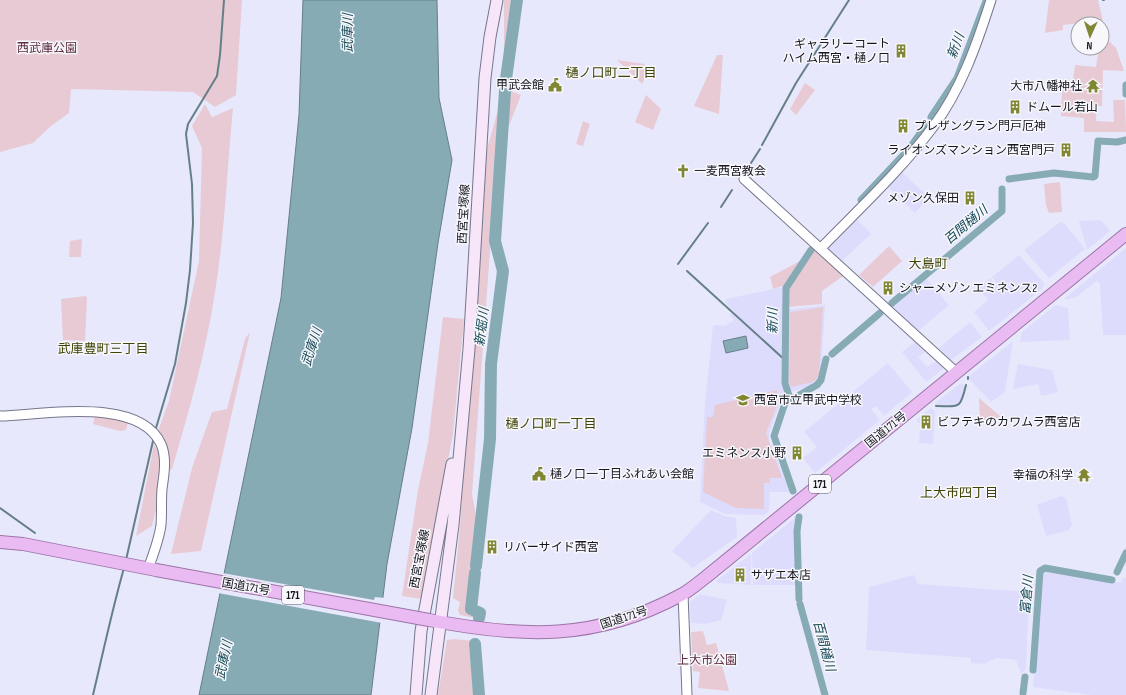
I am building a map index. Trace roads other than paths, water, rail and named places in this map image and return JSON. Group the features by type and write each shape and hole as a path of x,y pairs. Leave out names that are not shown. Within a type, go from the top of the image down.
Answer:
{"highway":[{"name":"国道171号","path":"0,542 23,544 152,570 442,623 498,631 540,633 566,632 607,625 648,611 683,594 706,577 1126,234"}],"main road":[{"name":"西宮宝塚線","path":"431,695 442,623 453,525 472,302 484,86 490,37 497,0"},
{"name":"西宮宝塚線","path":"416,695 421,631 425,604 451,470 461,430"}],"street":[{"path":"821,248 905,161 934,127 954,93 969,62 991,0"},
{"path":"744,179 957,373"},
{"path":"0,416 44,413 105,413 128,417 148,426 161,444 165,458 161,525 152,570"},
{"path":"683,594 687,695"}],"water":[{"name":"武庫川","path":"303,0 437,0 439,98 452,160 438,243 412,428 387,564 371,695 199,695 281,298 299,115"},
{"path":"746,336 748,348 726,353 723,341"}],"waterway":[{"path":"156,428 175,364 186,303 190,270 193,223 192,184 186,134 188,124 217,76 224,0"},
{"name":"新堀川","path":"506,79 517,0"},
{"path":"762,145 796,83 849,0"},
{"name":"新川","path":"931,117 957,78 986,1"},
{"name":"百間樋川","path":"1126,85 1126,94"},
{"name":"新堀川","path":"476,566 490,439 491,364 503,271 495,241 505,91"},
{"name":"新川","path":"861,200 909,149 926,125"},
{"name":"百間樋川","path":"1009,179 1054,173 1093,177 1095,176 1098,141 1117,142 1126,140"},
{"path":"751,163 760,149"},
{"name":"百間樋川","path":"892,303 1002,211 1002,189"},
{"path":"721,207 732,190"},
{"path":"678,264 708,223"},
{"name":"新川","path":"790,399 785,383 786,288 811,250"},
{"path":"687,271 786,361"},
{"name":"百間樋川","path":"832,354 880,313"},
{"name":"百間樋川","path":"793,491 774,436 785,403 817,385 821,380 826,359"},
{"path":"936,406 958,405 962,399 966,385"},
{"path":"126,560 153,441"},
{"path":"0,508 35,533"},
{"name":"百間樋川","path":"799,517 797,531 799,599"},
{"name":"富倉川","path":"1117,572 1126,553"},
{"path":"93,695 124,568"},
{"name":"富倉川","path":"1033,670 1040,571 1045,568 1112,580"},
{"name":"新堀川","path":"475,573 471,609 480,613 479,618"},
{"name":"百間樋川","path":"800,604 825,695"},
{"name":"新堀川","path":"475,644 479,695"},
{"name":"富倉川","path":"1023,693 1025,677"}],"place":[{"name":"ギャラリーコート ハイム西宮・樋ノ口","path":"901,51"},
{"name":"甲武会館","path":"555,85"},
{"name":"大市八幡神社","path":"1093,86"},
{"name":"ドムール若山","path":"1015,107"},
{"name":"プレザングラン門戸厄神","path":"903,126"},
{"name":"ライオンズマンション西宮門戸","path":"1066,150"},
{"name":"一麦西宮教会","path":"683,171"},
{"name":"メゾン久保田","path":"970,198"},
{"name":"シャーメゾン エミネンス2","path":"888,288"},
{"name":"西宮市立甲武中学校","path":"743,400"},
{"name":"ビフテキのカワムラ西宮店","path":"926,422"},
{"name":"エミネンス小野","path":"797,453"},
{"name":"樋ノ口一丁目ふれあい会館","path":"539,474"},
{"name":"幸福の科学","path":"1084,475"},
{"name":"リバーサイド西宮","path":"492,547"},
{"name":"サザエ本店","path":"740,575"}],"district":[{"name":"樋ノ口町二丁目","path":"611,73"},
{"name":"大島町","path":"928,264"},
{"name":"武庫豊町三丁目","path":"103,349"},
{"name":"樋ノ口町一丁目","path":"551,424"},
{"name":"上大市四丁目","path":"959,493"}],"park label":[{"name":"西武庫公園","path":"47,48"},
{"name":"上大市公園","path":"707,660"}]}
